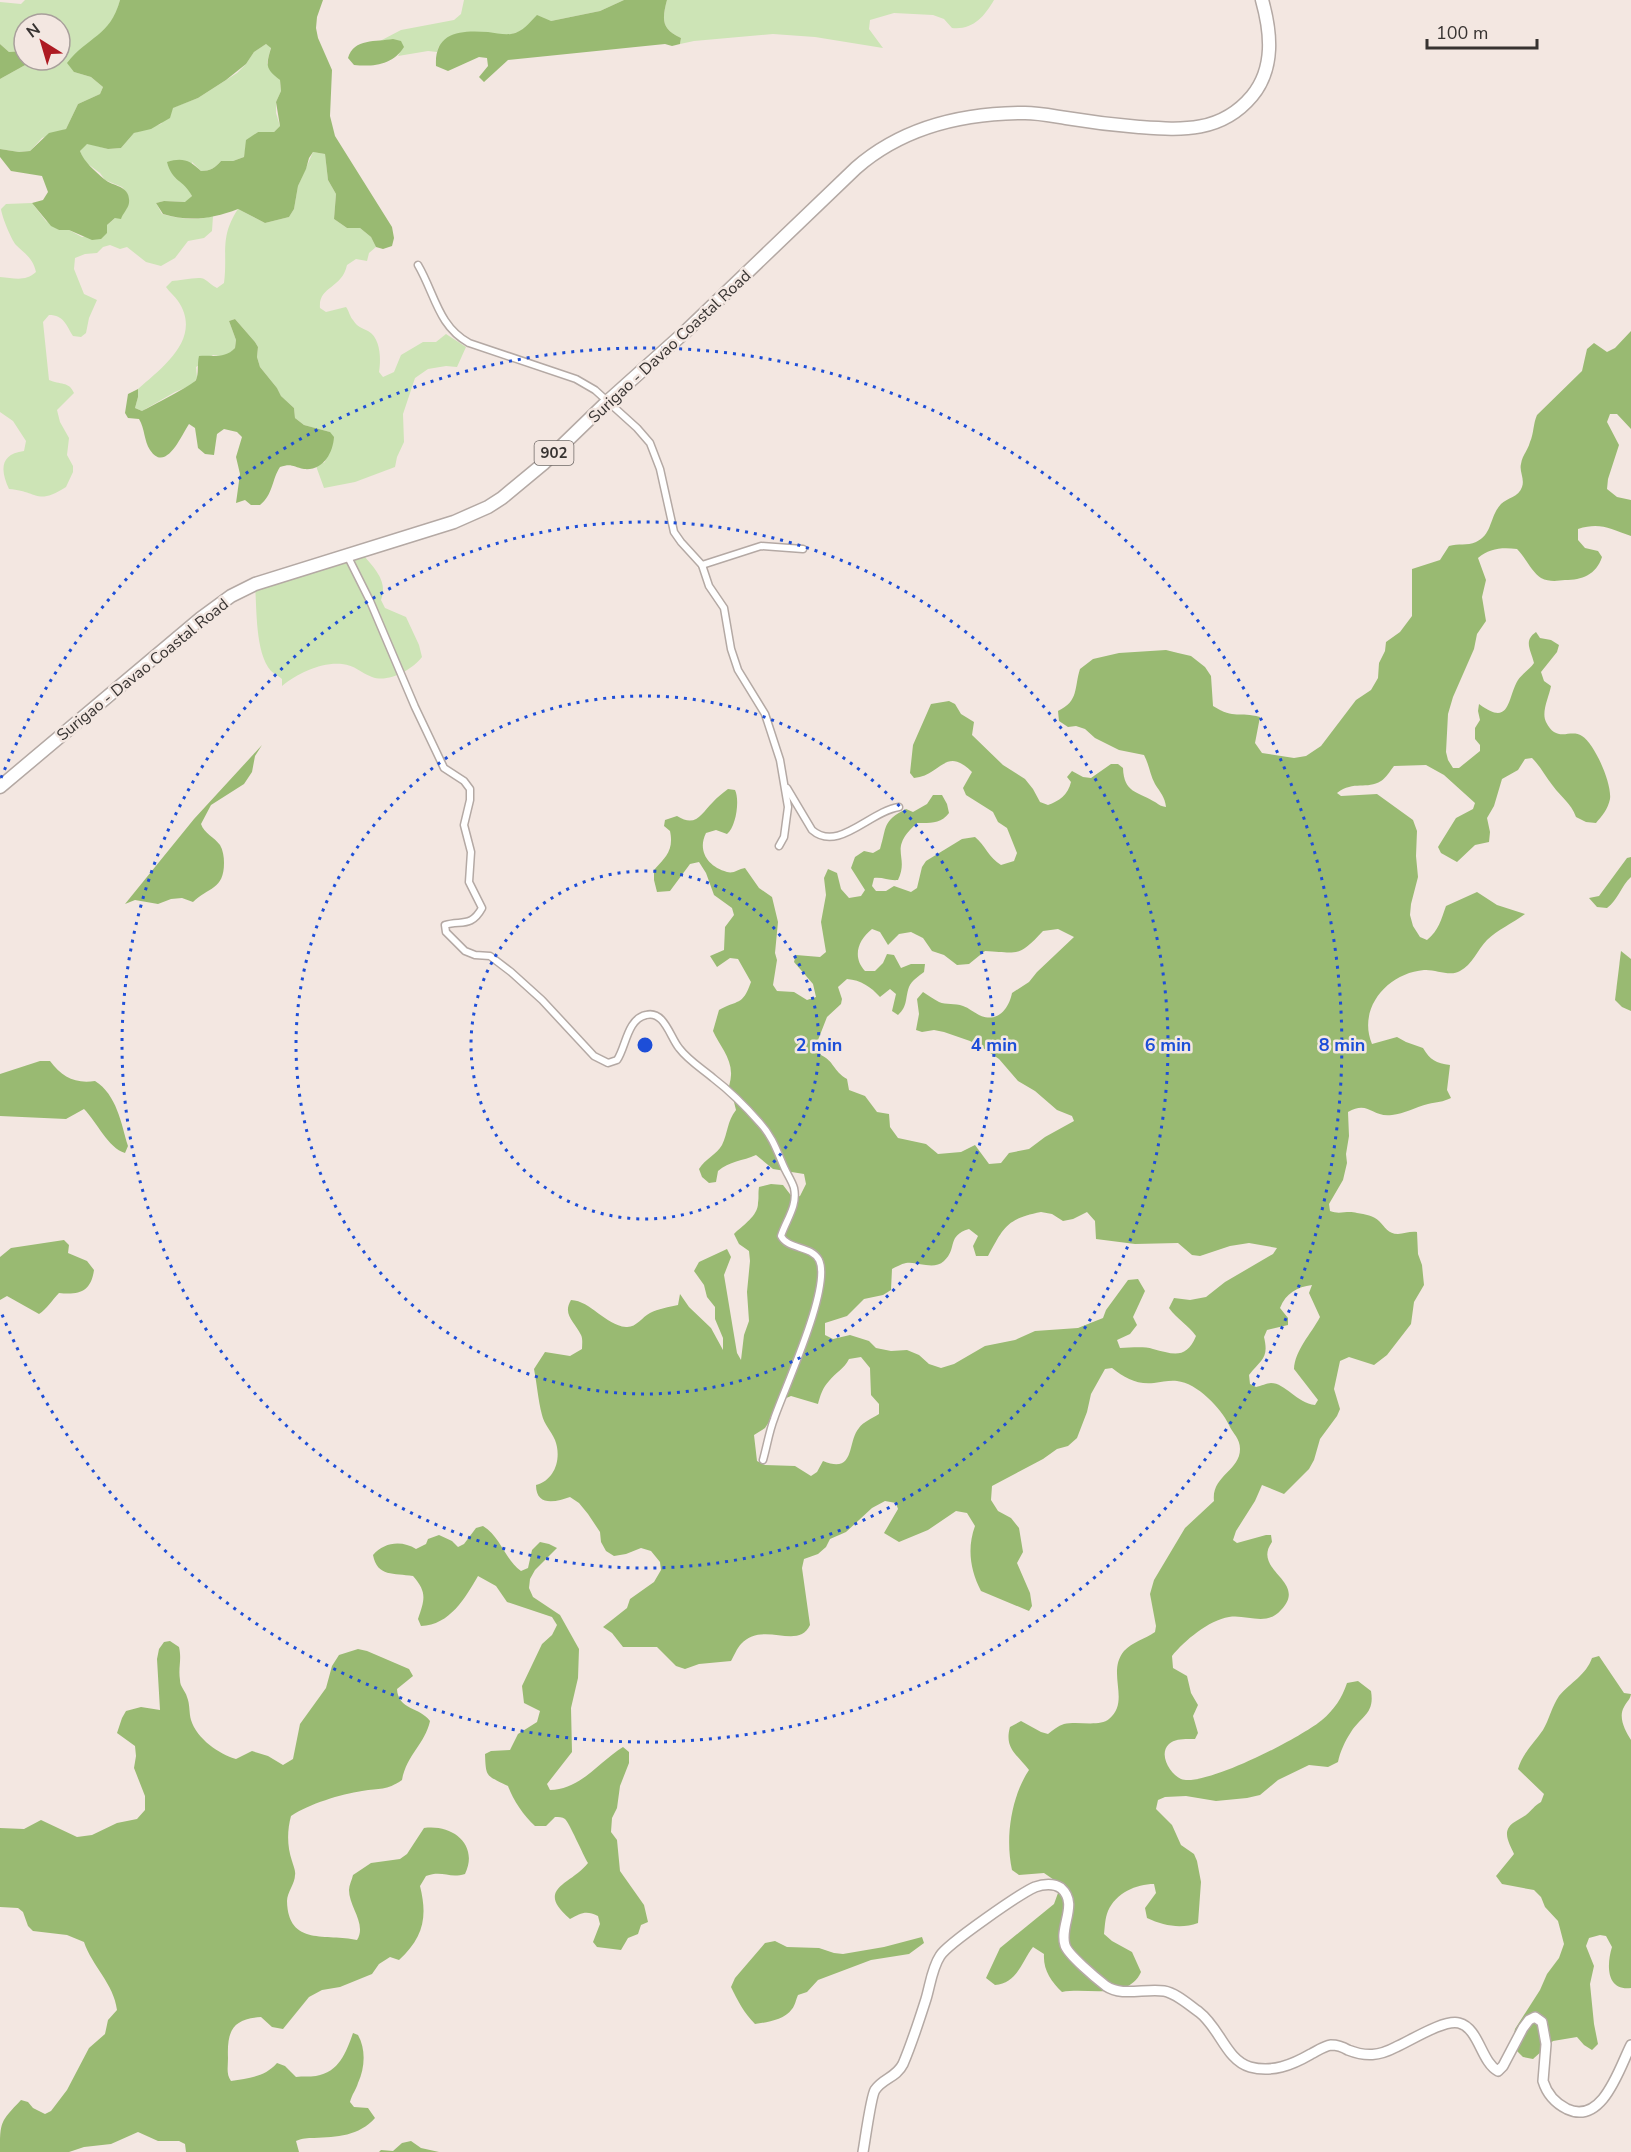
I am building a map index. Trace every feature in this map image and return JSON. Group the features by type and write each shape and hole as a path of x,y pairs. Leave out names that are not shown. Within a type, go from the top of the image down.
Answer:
{"highway":[{"name":"Surigao - Davao Coastal Road","path":"0,787 217,605 255,584 454,522 488,507 519,486 685,332 856,168 883,147 929,126 972,116 1026,113 1109,124 1189,129 1215,123 1242,106 1257,89 1270,44 1269,28 1262,0"}],"street":[{"path":"418,265 445,322 458,337 489,350 576,379 608,401 650,443 660,469 674,532 702,565 709,586 726,612 728,634 738,670 769,723 788,802 784,837 779,846"},
{"path":"702,565 761,546 803,549"},
{"path":"347,555 370,601 415,707 444,768 470,789 470,800 464,825 471,852 469,882 482,908 466,923 446,924 444,927 446,932 460,948 469,953 495,958 542,1000 602,1062 608,1064 617,1060 637,1020 647,1014 656,1016 664,1023 679,1048 694,1064 722,1085 760,1123 777,1149 795,1194 791,1214 781,1236 784,1241 808,1250 818,1257 821,1276 812,1319 773,1421 763,1460"},
{"path":"785,785 807,824 821,836 836,837 878,814 899,807"},
{"path":"863,2152 872,2096 877,2087 897,2074 903,2064 940,1955 1022,1895 1045,1885 1055,1885 1064,1893 1069,1904 1064,1943 1075,1959 1116,1991 1162,1991 1174,1995 1213,2025 1236,2059 1254,2068 1283,2067 1334,2044 1359,2054 1376,2055 1396,2048 1432,2029 1456,2022 1474,2036 1489,2062 1498,2071 1526,2024 1535,2017 1542,2022 1545,2036 1543,2081 1545,2088 1559,2105 1571,2111 1579,2111 1597,2103 1609,2093 1631,2045"}],"green space":[{"path":"25,0 120,0 116,14 107,28 94,39 74,72 91,77 103,87 100,94 78,104 66,129 42,138 30,151 19,152 0,149 0,79 13,72 72,72 72,12 12,12 12,52 9,52 0,44 0,2 21,4"},
{"path":"120,0 323,0 316,28 332,70 330,116 335,136 392,227 394,238 392,246 383,249 376,247 371,237 360,228 347,228 334,219 336,194 328,180 325,154 313,152 309,158 298,186 294,209 289,217 265,223 238,209 210,217 191,219 163,214 156,203 185,202 192,196 169,169 167,162 181,160 193,164 201,171 210,170 221,161 233,161 244,157 246,140 258,132 274,132 280,126 276,102 281,91 280,80 269,69 268,59 271,48 266,44 254,52 246,64 226,80 198,98 173,108 170,118 151,129 134,133 121,148 108,149 87,144 80,151 94,170 108,182 121,187 129,197 121,219 115,218 107,225 107,233 101,239 92,240 69,230 59,230 51,226 32,203 43,200 48,192 42,176 11,171 0,157 0,149 30,151 49,133 66,129 78,104 100,94 103,87 91,77 72,69 72,57 104,29 116,12"},
{"path":"464,0 624,0 600,11 551,21 509,35 439,46 437,52 428,51 398,56 403,47 380,41 401,30 454,20 461,14"},
{"path":"624,0 667,0 664,13 666,27 681,38 680,44 508,60 484,82 479,77 488,66 487,58 479,57 448,71 436,66 440,46 452,35 469,32 511,34 522,29 537,15 551,21 600,11"},
{"path":"667,0 994,0 977,21 966,27 952,28 944,19 933,15 894,13 870,20 869,29 883,48 815,37 773,34 680,44 681,38 666,27 664,13"},
{"path":"393,39 401,41 404,47 394,58 382,64 354,65 348,58 355,47 360,44"},
{"path":"0,44 9,52 12,52 13,72 0,79"},
{"path":"266,44 271,47 267,63 280,80 281,91 276,102 276,113 280,126 274,132 258,132 247,140 244,157 233,161 221,161 212,169 204,171 192,162 188,188 192,196 186,202 156,203 162,214 169,216 194,219 213,216 212,231 204,238 188,241 175,258 161,266 146,262 127,247 120,249 110,245 103,247 97,253 75,258 74,269 84,294 97,300 89,318 86,333 81,337 73,336 64,321 54,315 49,315 43,322 49,380 67,385 74,393 57,410 60,422 69,438 67,455 73,466 73,472 66,487 49,496 42,497 9,489 4,475 4,464 10,456 24,451 26,441 13,421 0,412 0,277 23,278 36,272 31,260 12,238 1,209 6,204 32,203 46,221 59,230 69,230 82,237 107,233 107,225 127,208 129,200 122,187 105,180 100,173 84,161 80,151 86,143 108,149 121,148 134,133 161,124 172,108 198,98 237,73 254,52"},
{"path":"313,152 325,154 328,180 336,194 334,219 347,228 360,228 371,237 376,247 369,253 367,261 356,259 347,265 340,279 323,295 320,308 326,312 346,307 356,324 372,334 378,344 379,372 383,377 394,372 401,355 423,342 436,342 446,334 466,347 457,367 428,369 415,378 403,414 404,442 395,467 355,482 324,488 316,466 325,462 330,432 304,425 295,418 294,408 281,396 260,367 257,357 258,347 255,342 235,319 229,321 236,340 235,348 230,353 223,356 213,355 196,367 197,378 192,385 142,411 135,408 138,389 177,351 183,339 186,327 184,315 178,301 166,287 172,281 194,278 204,279 217,288 224,283 226,237 238,209 265,223 289,217 294,209 298,186"},
{"path":"235,319 255,342 258,347 257,357 260,367 281,396 294,408 295,418 304,425 330,432 334,437 329,455 317,467 304,469 290,465 280,467 270,492 260,505 251,505 245,500 236,503 240,474 236,457 242,437 237,432 224,429 217,434 214,455 205,454 198,448 195,428 189,424 168,455 156,456 150,450 139,419 128,418 125,413 128,394 138,389 135,408 142,411 196,380 199,356 227,354 235,348 236,340 229,321"},
{"path":"1631,331 1631,429 1617,414 1610,414 1607,422 1619,445 1607,489 1617,497 1631,500 1631,536 1599,526 1578,529 1578,540 1585,548 1598,551 1602,557 1592,572 1577,579 1553,581 1541,578 1517,549 1496,549 1478,558 1486,580 1482,597 1486,621 1477,634 1474,649 1453,697 1448,714 1446,752 1453,768 1459,768 1480,751 1480,745 1475,739 1475,728 1480,720 1479,704 1489,711 1503,712 1518,680 1534,663 1529,642 1536,632 1540,638 1551,640 1559,645 1557,652 1541,672 1544,681 1551,686 1545,709 1546,722 1550,729 1559,734 1577,734 1587,740 1597,755 1605,775 1610,792 1609,803 1596,823 1586,822 1576,817 1569,804 1535,761 1532,758 1525,759 1518,770 1502,779 1494,806 1487,818 1490,832 1489,842 1475,845 1457,862 1441,853 1438,847 1456,818 1473,809 1475,803 1444,775 1426,765 1394,766 1385,778 1376,784 1349,787 1337,793 1341,796 1377,794 1413,820 1417,831 1418,877 1410,915 1413,926 1420,937 1427,940 1434,932 1446,906 1477,892 1497,905 1525,914 1491,936 1468,965 1460,971 1447,973 1424,970 1411,973 1388,985 1372,1006 1368,1031 1372,1044 1397,1037 1423,1048 1434,1060 1450,1065 1447,1090 1451,1098 1392,1115 1380,1114 1366,1108 1348,1112 1347,1163 1343,1180 1329,1204 1330,1211 1353,1212 1369,1216 1377,1219 1387,1230 1395,1234 1417,1232 1418,1254 1422,1265 1424,1285 1414,1302 1411,1324 1387,1355 1374,1365 1349,1357 1340,1361 1334,1389 1340,1409 1320,1439 1309,1469 1284,1494 1262,1485 1236,1531 1233,1540 1237,1543 1271,1535 1268,1561 1285,1583 1288,1600 1281,1610 1269,1618 1229,1617 1213,1622 1190,1638 1172,1656 1173,1668 1187,1676 1191,1693 1198,1705 1193,1716 1198,1733 1195,1739 1178,1740 1169,1744 1165,1758 1169,1768 1181,1779 1193,1780 1210,1776 1275,1749 1311,1728 1334,1708 1347,1683 1358,1681 1371,1691 1371,1705 1349,1735 1338,1762 1328,1767 1309,1765 1278,1780 1260,1795 1247,1798 1216,1801 1186,1796 1165,1797 1158,1800 1156,1809 1172,1825 1181,1845 1194,1854 1197,1861 1201,1882 1198,1923 1172,1926 1147,1918 1145,1908 1156,1893 1154,1884 1134,1888 1116,1899 1107,1914 1104,1934 1132,1952 1141,1972 1127,1987 1106,1991 1062,1992 1048,1975 1044,1954 1033,1947 1009,1981 995,1985 986,1978 1000,1948 1054,1904 1058,1893 1057,1882 1044,1873 1019,1875 1012,1870 1009,1845 1011,1818 1018,1793 1029,1770 1010,1746 1010,1727 1021,1721 1048,1734 1064,1724 1105,1721 1115,1712 1119,1695 1117,1668 1119,1660 1127,1648 1155,1632 1150,1594 1154,1580 1185,1528 1214,1501 1217,1485 1239,1457 1239,1442 1220,1411 1208,1397 1192,1386 1174,1381 1142,1383 1127,1378 1112,1368 1105,1369 1091,1394 1077,1438 1068,1446 1057,1449 992,1486 991,1500 998,1511 1011,1518 1019,1528 1023,1552 1017,1563 1030,1593 1032,1606 1029,1611 981,1591 974,1575 970,1551 975,1526 967,1513 956,1511 928,1530 899,1542 884,1533 898,1509 896,1503 885,1501 872,1508 846,1532 830,1539 826,1547 818,1554 804,1559 802,1568 810,1625 797,1636 769,1634 750,1637 740,1646 731,1661 699,1664 685,1669 676,1666 657,1647 623,1647 612,1633 603,1627 627,1608 630,1599 654,1582 661,1570 660,1562 651,1551 641,1548 614,1556 606,1551 601,1542 600,1532 579,1503 570,1497 548,1501 539,1497 536,1485 552,1473 558,1454 555,1440 542,1415 534,1369 545,1352 570,1356 582,1349 582,1337 570,1318 568,1310 571,1300 585,1304 611,1322 630,1327 650,1313 678,1305 680,1294 689,1307 711,1328 723,1350 723,1338 715,1319 715,1307 707,1297 704,1285 694,1271 699,1262 727,1249 731,1257 724,1275 737,1353 741,1360 744,1335 749,1321 747,1292 750,1261 749,1251 739,1244 734,1234 756,1212 759,1187 771,1184 783,1185 793,1198 800,1196 806,1184 804,1174 773,1169 756,1155 722,1168 718,1171 716,1182 709,1183 702,1177 699,1169 722,1145 736,1110 733,1098 728,1094 731,1069 725,1052 713,1031 719,1010 742,999 751,982 738,959 730,958 717,967 710,956 724,950 725,927 734,915 732,908 714,895 706,873 699,862 690,864 670,891 657,892 654,870 665,857 671,843 670,831 664,826 665,820 677,816 689,821 694,820 728,789 735,790 737,806 733,826 727,834 716,830 706,833 704,852 710,862 720,870 732,872 745,868 759,888 772,897 778,922 775,953 777,960 773,985 777,991 794,992 807,1000 816,997 813,984 794,962 796,955 820,957 826,952 821,922 826,895 824,878 828,869 837,873 841,889 849,898 861,896 865,890 851,868 855,857 864,851 873,853 880,849 889,821 898,813 906,809 913,812 927,804 933,795 942,795 949,813 939,821 917,823 908,832 901,846 902,864 898,880 874,878 872,886 876,891 886,891 894,886 911,892 917,888 922,867 926,861 962,839 975,837 1001,865 1014,861 1017,853 1007,828 998,822 993,812 966,795 963,788 972,772 963,764 955,761 949,762 923,776 914,778 910,773 913,745 931,704 949,701 955,704 961,714 974,722 972,735 1003,765 1025,779 1040,802 1048,805 1062,797 1070,787 1071,782 1067,777 1072,771 1083,777 1091,778 1111,764 1118,764 1123,768 1126,782 1132,790 1166,807 1153,781 1144,755 1119,750 1095,738 1085,729 1076,726 1068,727 1059,721 1058,711 1073,698 1080,669 1093,659 1119,653 1166,650 1191,656 1205,667 1211,676 1213,706 1227,713 1260,717 1255,743 1262,753 1294,758 1306,756 1321,746 1356,700 1371,690 1378,678 1379,663 1385,651 1386,642 1400,632 1412,616 1412,569 1440,560 1449,546 1473,543 1485,535 1497,509 1518,493 1522,487 1522,461 1537,415 1582,371 1587,349 1594,343 1607,352 1615,348","holes":["872,929 880,932 888,945 899,934 911,932 923,938 932,951 944,955 957,965 969,964 985,951 1018,952 1043,931 1058,929 1074,937 1029,982 1012,993 1005,1009 997,1016 979,1015 963,1006 939,1002 923,992 917,999 919,1014 916,1030 944,1032 983,1048 999,1059 1018,1081 1035,1091 1057,1110 1072,1116 1074,1121 1029,1149 1009,1153 1001,1163 989,1164 975,1145 961,1152 938,1154 926,1144 898,1138 890,1127 889,1114 877,1112 865,1096 849,1090 847,1079 821,1055 817,1046 827,1017 841,1004 842,999 838,987 847,979 865,985 880,997 890,989 896,994 892,1011 898,1015 905,1005 910,985 924,972 925,964 911,964 901,968 894,955 887,954 883,963 875,971 865,971 859,960 858,949 867,933","1041,1212 1052,1214 1063,1221 1087,1212 1095,1221 1096,1239 1135,1244 1178,1243 1192,1255 1200,1256 1230,1246 1249,1243 1277,1248 1273,1254 1225,1282 1206,1297 1190,1300 1174,1298 1169,1308 1196,1336 1188,1349 1178,1353 1145,1348 1120,1348 1117,1340 1130,1334 1137,1325 1133,1317 1145,1291 1138,1279 1128,1280 1106,1310 1103,1318 1078,1328 1035,1331 1015,1340 985,1346 954,1364 941,1368 929,1364 919,1355 907,1350 891,1351 876,1348 869,1341 850,1335 833,1339 825,1335 825,1323 847,1316 864,1299 883,1295 891,1290 892,1269 906,1263 930,1266 940,1264 951,1252 957,1235 969,1229 978,1236 973,1246 976,1256 988,1256 1007,1226","1312,1285 1309,1293 1320,1317 1300,1349 1294,1369 1318,1400 1315,1405 1302,1401 1276,1384 1269,1383 1256,1387 1250,1384 1249,1375 1265,1354 1264,1337 1267,1330 1288,1325 1288,1318 1280,1308 1285,1298 1297,1289","861,1357 870,1368 871,1395 879,1404 879,1414 859,1428 846,1460 841,1464 823,1461 817,1472 811,1476 795,1466 765,1465 757,1461 754,1435 765,1428 784,1399 791,1396 818,1404 825,1386 849,1359"]},
{"path":"360,551 381,580 383,593 381,600 385,608 406,617 422,657 406,671 392,677 372,677 354,667 334,664 310,669 282,686 282,679 271,671 266,663 259,642 255,586"},
{"path":"262,745 255,756 252,772 244,784 211,805 201,824 223,851 223,872 218,883 193,902 182,898 158,904 135,900 125,904 194,819"},
{"path":"1631,857 1631,877 1611,905 1607,908 1597,907 1589,898 1599,896 1627,858"},
{"path":"1621,951 1631,959 1631,1011 1622,1007 1615,1000"},
{"path":"40,1061 50,1061 70,1078 88,1082 95,1081 102,1087 113,1102 120,1119 128,1146 125,1153 113,1146 84,1109 66,1119 0,1116 0,1074"},
{"path":"64,1240 69,1245 68,1253 87,1261 94,1270 87,1287 78,1292 59,1293 39,1314 7,1296 0,1300 0,1257 11,1248"},
{"path":"483,1526 494,1536 511,1561 521,1571 528,1568 532,1550 540,1542 557,1548 535,1570 530,1579 529,1588 533,1597 560,1615 579,1649 578,1678 571,1708 572,1752 547,1784 550,1790 561,1789 580,1780 623,1747 629,1752 629,1763 620,1786 611,1832 617,1840 620,1871 644,1905 648,1922 641,1925 638,1934 628,1938 621,1950 597,1947 593,1942 600,1924 598,1916 584,1913 570,1919 555,1900 555,1893 559,1888 588,1863 567,1821 555,1817 546,1826 535,1826 519,1807 508,1786 491,1777 486,1768 485,1754 491,1751 510,1750 518,1734 537,1722 540,1711 524,1703 522,1686 542,1644 552,1635 557,1625 552,1617 507,1602 496,1586 478,1576 456,1609 440,1621 421,1626 418,1619 423,1591 418,1582 413,1576 382,1571 375,1562 373,1555 382,1547 405,1544 416,1549 426,1544 428,1539 439,1535 452,1541 458,1547 464,1544 476,1528"},
{"path":"170,1641 179,1647 180,1682 188,1700 194,1727 209,1745 236,1759 252,1751 268,1756 283,1765 293,1759 300,1724 326,1688 332,1666 339,1655 358,1649 367,1651 409,1669 413,1676 397,1689 398,1696 405,1705 426,1716 430,1721 428,1729 404,1771 402,1780 387,1788 354,1792 325,1800 291,1816 288,1844 295,1873 287,1901 289,1916 294,1926 311,1935 357,1940 360,1928 349,1890 353,1875 371,1863 400,1859 407,1854 424,1828 445,1829 461,1839 469,1854 465,1874 426,1876 420,1886 423,1908 422,1927 414,1944 399,1960 390,1957 379,1964 372,1974 340,1987 322,1990 309,1997 283,2029 272,2027 261,2017 243,2020 233,2028 230,2034 228,2076 231,2081 262,2074 277,2063 285,2066 296,2077 324,2074 336,2066 348,2048 353,2033 358,2035 363,2052 363,2065 350,2102 354,2107 368,2108 375,2118 362,2129 339,2136 298,2140 296,2141 299,2152 186,2152 185,2144 179,2141 158,2141 138,2132 111,2144 84,2147 69,2152 0,2152 1,2128 9,2113 21,2100 45,2114 51,2111 67,2090 89,2048 105,2034 108,2020 117,2010 112,1992 84,1942 67,1935 33,1931 28,1926 23,1912 18,1908 0,1907 0,1828 24,1829 41,1820 77,1837 92,1835 117,1823 137,1819 145,1810 145,1796 134,1768 135,1746 117,1733 126,1711 141,1707 160,1710 157,1659 159,1649 164,1642"},
{"path":"1599,1656 1624,1693 1631,1694 1622,1711 1622,1719 1631,1740 1631,1988 1623,1988 1612,1981 1609,1961 1612,1947 1606,1936 1589,1938 1586,1946 1594,1966 1590,1984 1598,2044 1592,2050 1577,2037 1553,2041 1533,2059 1523,2057 1516,2050 1513,2040 1515,2029 1559,1958 1564,1944 1558,1921 1534,1890 1502,1884 1496,1876 1514,1854 1507,1834 1509,1827 1541,1802 1544,1794 1518,1769 1525,1753 1543,1730 1559,1696 1582,1674 1592,1658"},
{"path":"922,1937 924,1943 909,1954 871,1960 818,1980 807,1992 798,1995 789,2013 770,2021 755,2024 744,2011 731,1987 735,1978 765,1943 775,1941 787,1947 819,1948 843,1954"},
{"path":"411,2141 421,2148 439,2152 379,2152 381,2150 393,2151 402,2143"}]}
